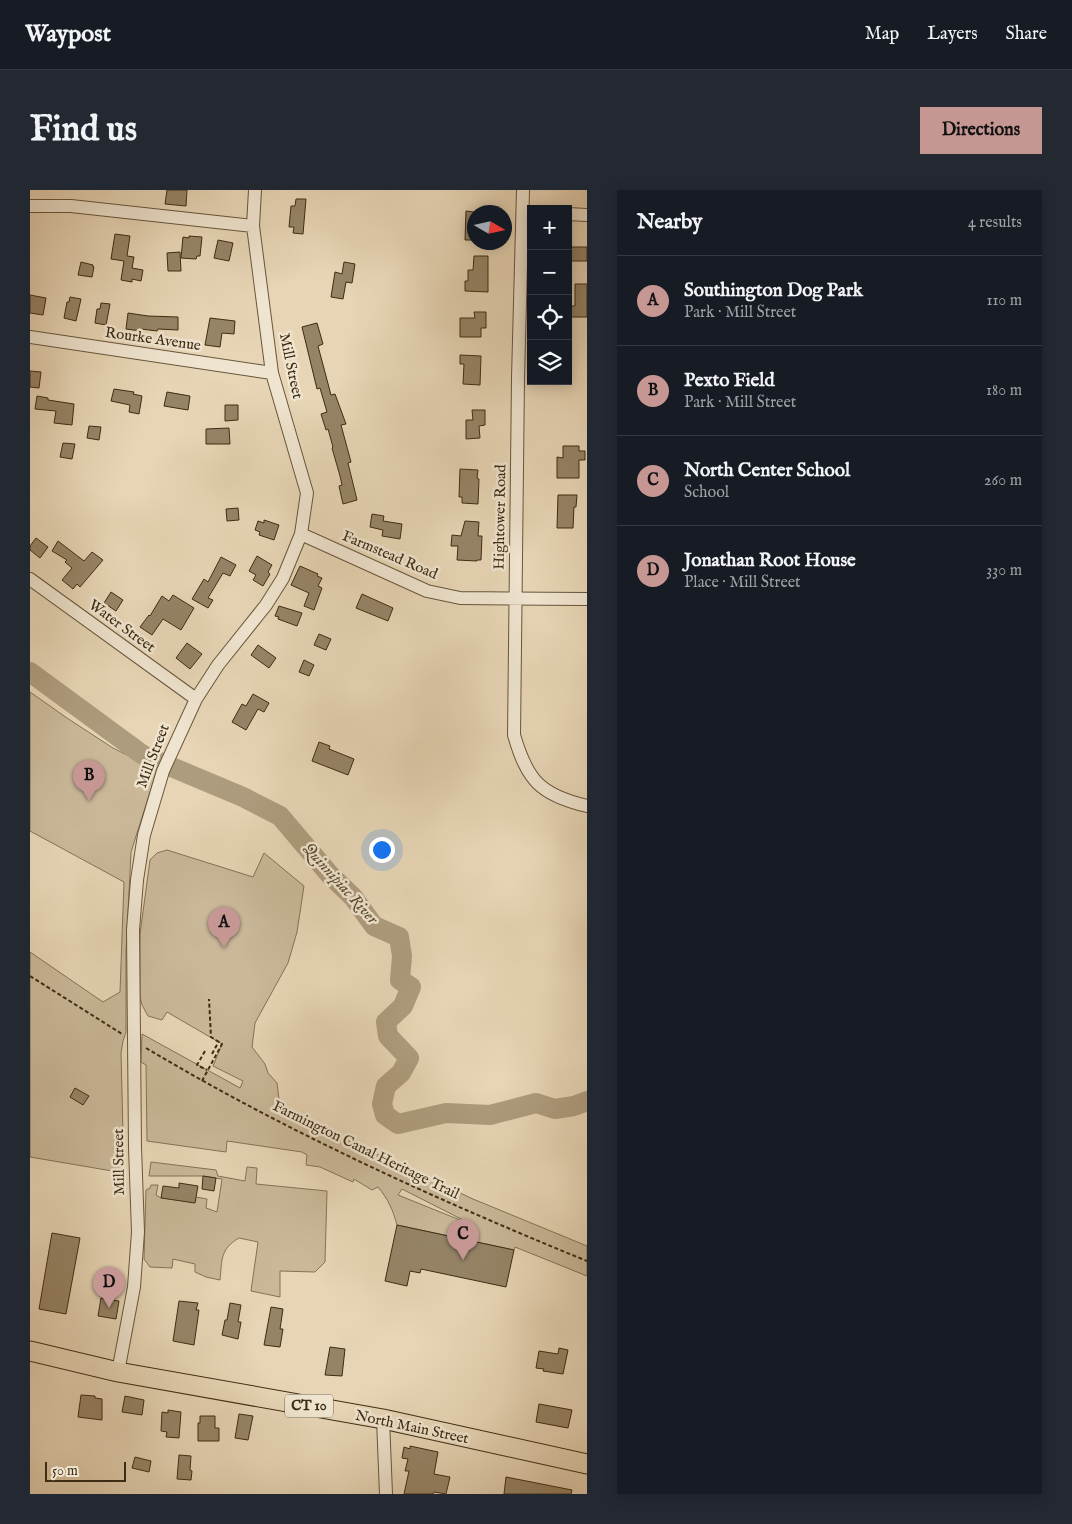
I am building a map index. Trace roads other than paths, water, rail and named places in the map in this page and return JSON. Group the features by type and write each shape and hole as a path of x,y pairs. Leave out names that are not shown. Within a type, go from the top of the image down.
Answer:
{"highway":[{"name":"North Main Street","path":"30,1351 118,1372 383,1419 587,1464"}],"street":[{"name":"Mill Street","path":"118,1372 134,1287 138,1232 135,1147 133,930 137,880 144,835 165,765 196,699 218,665 266,605 283,578 301,534 307,493 272,373 252,226 254,190"},
{"name":"Hightower Road","path":"523,190 527,214 518,378 514,735 521,758 531,777 546,792 569,802 587,806"},
{"path":"30,206 71,206 252,226"},
{"path":"572,214 587,214"},
{"name":"Rourke Avenue","path":"30,337 272,373"},
{"name":"Farmstead Road","path":"301,534 427,591 460,598 587,599"},
{"name":"Water Street","path":"30,579 196,699"},
{"path":"383,1419 386,1494"}],"waterway":[{"name":"Quinnipiac River","path":"30,672 143,755 243,797 280,816 330,875 353,897 374,926 399,937 402,956 400,980 411,987 403,1006 386,1022 388,1036 409,1058 401,1073 386,1086 382,1104 385,1115 398,1124 446,1113 490,1115 536,1103 555,1109 574,1106 587,1101"}],"place":[{"name":"Pexto Field","path":"89,801"},
{"name":"Southington Dog Park","path":"224,948"},
{"name":"North Center School","path":"463,1260"},
{"name":"Jonathan Root House","path":"109,1308"}]}
